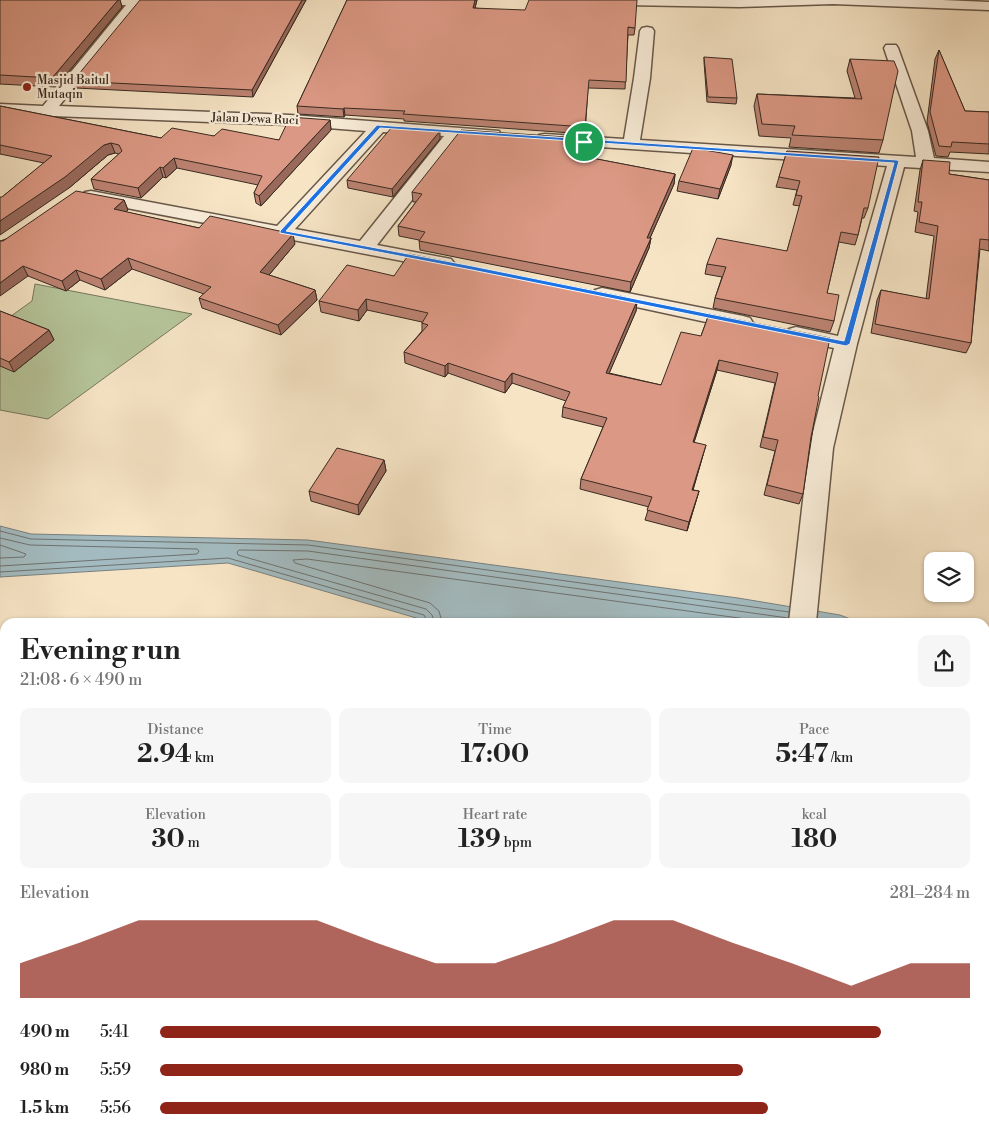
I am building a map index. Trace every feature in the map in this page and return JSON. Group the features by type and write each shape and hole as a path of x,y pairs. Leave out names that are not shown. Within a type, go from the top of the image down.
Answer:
{"street":[{"path":"72,2 181,0"},
{"path":"566,0 833,0 989,6"},
{"path":"47,111 137,1"},
{"path":"631,144 642,78 647,31"},
{"path":"891,48 920,131 926,163"},
{"name":"Jalan Dewa Ruci","path":"0,109 290,120 505,136"},
{"path":"282,232 379,126"},
{"path":"364,248 456,132"},
{"path":"525,137 989,167"},
{"path":"803,618 821,448 846,344 897,161"},
{"path":"95,177 76,193 462,266"},
{"path":"587,291 760,326"},
{"path":"779,330 846,344"}],"green space":[{"path":"35,284 192,314 48,419 0,410 0,324 32,301"}],"water":[{"path":"0,526 31,534 308,540 738,598 840,615 848,618 416,618 228,563 0,577"}],"building":[{"path":"0,0 118,0 52,78 0,75"},
{"path":"140,0 302,0 252,90 73,81"},
{"path":"347,0 475,0 473,8 525,10 529,0 637,0 635,28 628,27 626,82 589,80 585,127 403,114 405,111 297,106"},
{"path":"939,50 965,111 989,112 989,144 952,142 951,147 939,146 930,112"},
{"path":"704,57 732,59 737,98 708,97"},
{"path":"850,59 894,61 898,71 883,140 792,135 795,126 762,124 757,94 862,99"},
{"path":"0,106 161,138 172,128 214,136 222,129 279,140 290,117 330,120 259,196 254,193 262,176 174,158 163,168 160,167 138,188 91,179 122,151 119,145 111,143 104,145 65,177 0,221 0,197 52,156 0,145"},
{"path":"392,127 440,131 392,189 347,180"},
{"path":"461,130 581,138 571,154 675,174 647,238 651,238 631,282 419,241 425,232 398,226 422,194 412,192"},
{"path":"693,148 733,155 720,189 679,181"},
{"path":"787,151 879,157 868,208 864,208 858,235 841,232 827,293 839,295 834,321 715,298 726,267 707,264 717,238 787,251 802,196 796,195 800,181 779,177"},
{"path":"923,160 950,162 949,174 989,180 989,240 980,239 971,343 875,324 881,290 929,299 938,226 919,222 922,202 918,202"},
{"path":"76,191 124,200 114,209 199,228 210,216 293,234 260,272 315,290 278,325 199,298 211,287 128,258 101,279 76,270 62,281 23,266 0,283 0,241 3,241"},
{"path":"409,254 637,301 606,373 661,385 681,332 701,336 709,314 830,338 818,396 803,494 767,485 778,440 763,437 778,373 719,360 693,442 706,445 692,490 699,491 689,522 647,510 652,497 581,479 607,418 563,407 570,392 512,373 505,382 448,363 445,366 404,352 428,325 422,323 428,313 366,299 358,310 319,301 347,265 394,276"},
{"path":"0,311 49,330 9,362 0,358"},
{"path":"337,448 384,460 358,505 309,491"}],"place":[{"name":"Masjid Baitul Mutaqin","path":"27,87"}],"route":[{"path":"379,126 584,142 897,161 846,344 472,268 282,232 379,126"}]}
